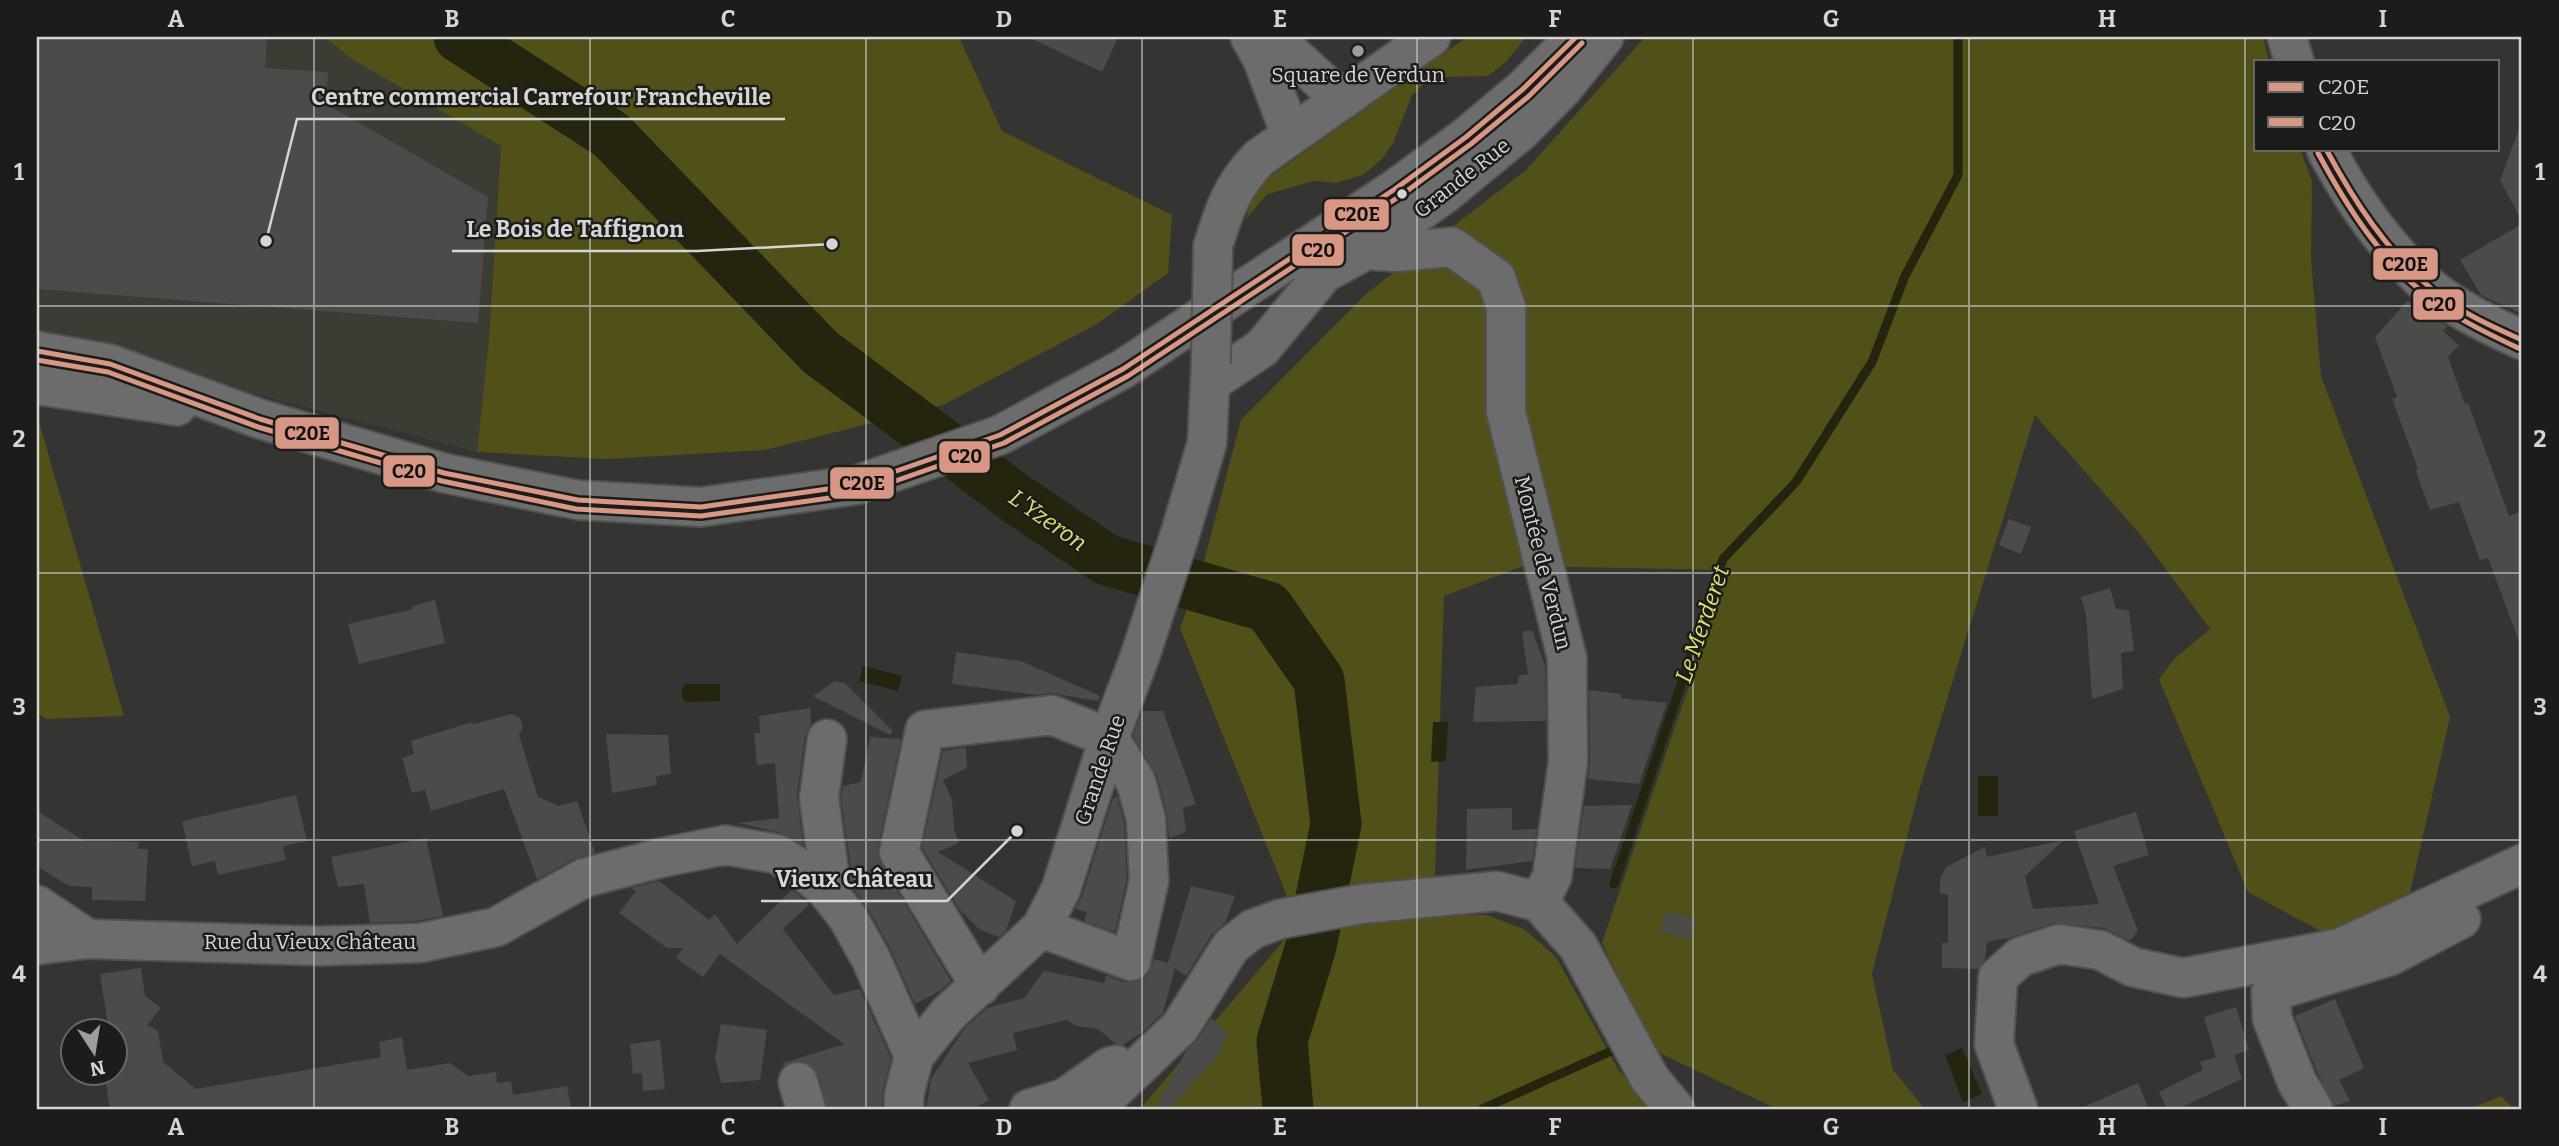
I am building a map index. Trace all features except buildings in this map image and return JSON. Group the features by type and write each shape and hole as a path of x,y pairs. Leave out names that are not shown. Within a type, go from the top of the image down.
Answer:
{"street":[{"path":"1250,37 1262,58 1291,135"},
{"path":"1273,37 1342,100"},
{"name":"Grande Rue","path":"904,1109 904,1095 914,1056 948,1014 1041,928 1061,889 1180,534 1206,443 1213,246 1226,203 1259,158 1431,37"},
{"path":"37,351 110,364 260,419 444,472 578,500 701,507 856,485 1000,435 1123,369 1395,189 1456,145 1523,89 1576,37"},
{"name":"Grande Rue","path":"1210,373 1262,348 1324,273 1366,250 1443,195 1521,131 1563,88 1604,37"},
{"path":"2287,37 2294,60"},
{"path":"2327,150 2378,233 2434,290 2492,327 2522,340"},
{"path":"1366,250 1396,252 1452,247 1443,195"},
{"name":"Montée de Verdun","path":"1452,247 1496,278 1506,307 1506,412 1567,658 1568,762 1552,877 1539,902"},
{"path":"37,385 260,419"},
{"path":"980,986 899,852 925,730 1052,715 1113,728 1136,782 1146,819 1149,881 1131,961 1041,928"},
{"path":"825,888 829,872 820,798 827,739"},
{"name":"Rue du Vieux Château","path":"37,945 88,939 321,946 420,943 496,927 584,878 660,858 725,845 776,854 825,888 848,918 871,959 914,1056"},
{"path":"2018,1109 1994,1044 1998,976 2020,957 2059,944 2100,950 2133,967 2183,978 2340,947 2522,864"},
{"path":"2312,1109 2297,1082 2272,1018 2271,992 2390,956 2500,899 2522,882"},
{"path":"1094,1109 1180,1027 1231,947 1253,929 1280,919 1361,904 1497,891 1539,902 1578,946 1650,1079 1675,1109"},
{"path":"37,905 88,939"},
{"path":"1029,1109 1065,1098 1109,1067 1150,1055"}],"shaded area":[{"path":"37,37 325,37 352,59 501,146 489,338 477,452 37,337"},
{"path":"325,37 959,37 1002,131 1172,215 1168,273 1097,324 943,405 765,450 607,459 477,452 489,338 501,146 352,59"},
{"path":"1467,37 1526,37 1506,62 1488,76 1441,77 1423,85 1412,95 1393,143 1382,159 1363,175 1336,183 1314,181 1267,194 1246,219 1252,199 1267,179"},
{"path":"1645,37 2263,37 2269,60 2254,60 2254,150 2300,150 2312,181 2311,259 2321,376 2450,717 2410,893 2328,935 2248,892 2159,679 2175,658 2210,629 2139,533 2035,415 1919,790 1872,974 1893,1070 1925,1109 1777,1109 1653,1050 1602,943 1728,570 1523,566 1444,596 1435,875 1361,904 1356,916 1486,915 1524,929 1556,957 1618,1069 1651,1109 1140,1109 1298,924 1180,628 1202,569 1241,420 1367,293 1526,170"},
{"path":"37,415 124,716 46,719 37,713"},
{"path":"863,666 902,676 898,691 859,681"},
{"path":"686,684 720,684 720,701 686,702 682,698 682,689"},
{"path":"1433,722 1448,722 1446,761 1431,762"},
{"path":"1978,776 1998,776 1998,816 1978,816"},
{"path":"1962,1048 1982,1094 1963,1102 1945,1055"},
{"path":"2501,1096 2514,1109 2469,1109"}],"waterway":[{"name":"L'Yzeron","path":"459,37 611,135 820,352 1018,500 1107,560 1268,607 1319,680 1336,824 1311,946 1282,1041 1288,1109"},
{"name":"Le Merderet","path":"1614,884 1723,559 1796,482 1872,362 1905,276 1958,175 1958,37"},
{"name":"Le Merderet","path":"1482,1109 1609,1052"}],"transit line":[{"name":"C20E","path":"37,351 110,364 260,419 444,473 578,500 701,507 856,485 1000,435 1123,369 1395,189 1466,137 1523,89 1576,37"},
{"name":"C20","path":"37,360 108,372 258,427 442,481 576,509 701,516 858,494 1004,443 1128,376 1400,196 1471,144 1529,96 1582,43"},
{"name":"C20E","path":"2327,150 2373,225 2416,275 2454,305 2522,340"},
{"name":"C20","path":"2318,153 2355,216 2401,273 2448,311 2518,348"}],"place":[{"name":"Square de Verdun","path":"1358,51"},
{"name":"Centre commercial Carrefour Francheville","path":"266,241"},
{"name":"Le Bois de Taffignon","path":"832,244"},
{"name":"Vieux Château","path":"1017,831"}]}
